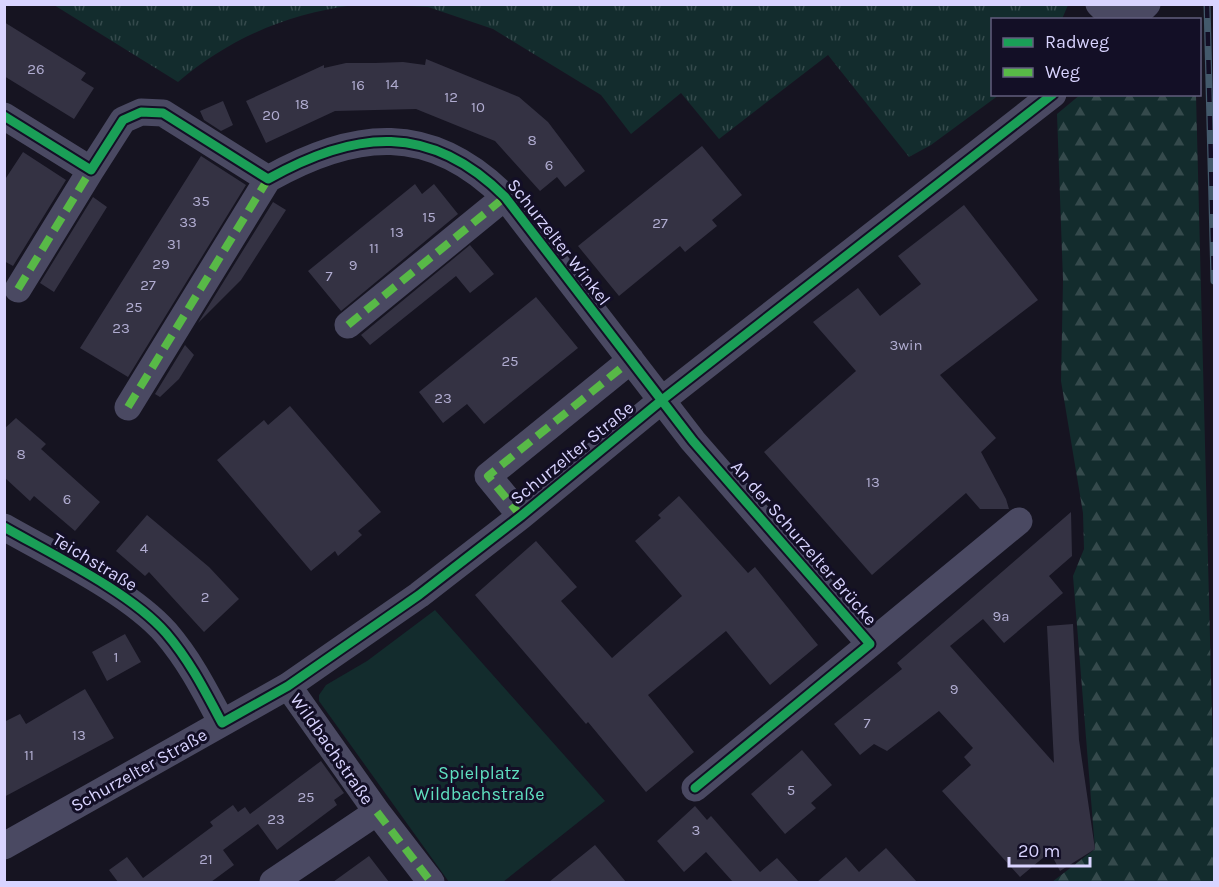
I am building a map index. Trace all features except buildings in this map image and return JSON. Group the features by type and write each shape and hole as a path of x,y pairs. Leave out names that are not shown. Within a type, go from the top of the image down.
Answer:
{"street":[{"path":"1084,18 1092,4"},
{"path":"1112,13 1131,15 1147,4"},
{"name":"Schurzelter Straße","path":"1016,123 1034,96"},
{"name":"Schurzelter Straße","path":"4,846 288,686 419,595 521,516 662,400 1050,96"},
{"path":"18,289 123,120 141,112 163,113 268,179 128,407"},
{"path":"4,116 91,170"},
{"name":"Schurzelter Winkel","path":"268,179 321,152 360,143 405,142 437,151 464,164 505,197 662,400"},
{"name":"Schurzelter Winkel","path":"348,325 505,197"},
{"path":"521,516 488,476 631,360"},
{"name":"An der Schurzelter Brücke","path":"662,400 717,469 870,644"},
{"name":"An der Schurzelter Brücke","path":"695,788 1019,520"},
{"name":"Teichstraße","path":"4,527 132,602 165,632 194,670 222,723"},
{"name":"Wildbachstraße","path":"288,686 377,812 431,882"},
{"name":"Wildbachstraße","path":"273,882 377,812"}],"green space":[{"path":"1068,4 1062,18 991,18 991,96 998,96 931,145 909,157 828,55 719,139 681,93 631,134 601,95 493,29 428,7 390,5"},
{"path":"54,5 354,5 306,15 260,30 218,53 178,82"},
{"path":"1079,96 1196,96 1214,793 1214,882 1052,882 1095,849 1073,576 1084,549 1083,513 1061,381 1063,280 1057,114"},
{"name":"Spielplatz Wildbachstraße","path":"435,610 605,801 503,882 449,882 319,701 319,695 326,685 367,661"}],"railway":[{"path":"1207,4 1214,281"}],"marked path":[{"path":"18,289 91,170"},
{"path":"128,407 268,179"},
{"path":"348,325 505,197"},
{"path":"521,516 488,476 631,360"},
{"path":"377,812 431,882"}],"cycle path":[{"path":"4,527 90,575 151,618 166,633 197,676 222,723 288,686 419,595 521,516 662,400 1050,96"},
{"path":"4,116 91,170 123,120 141,112 163,113 268,179 331,151 361,143 391,142 420,145 449,156 477,173 505,197 693,441 870,644 695,788"}]}
